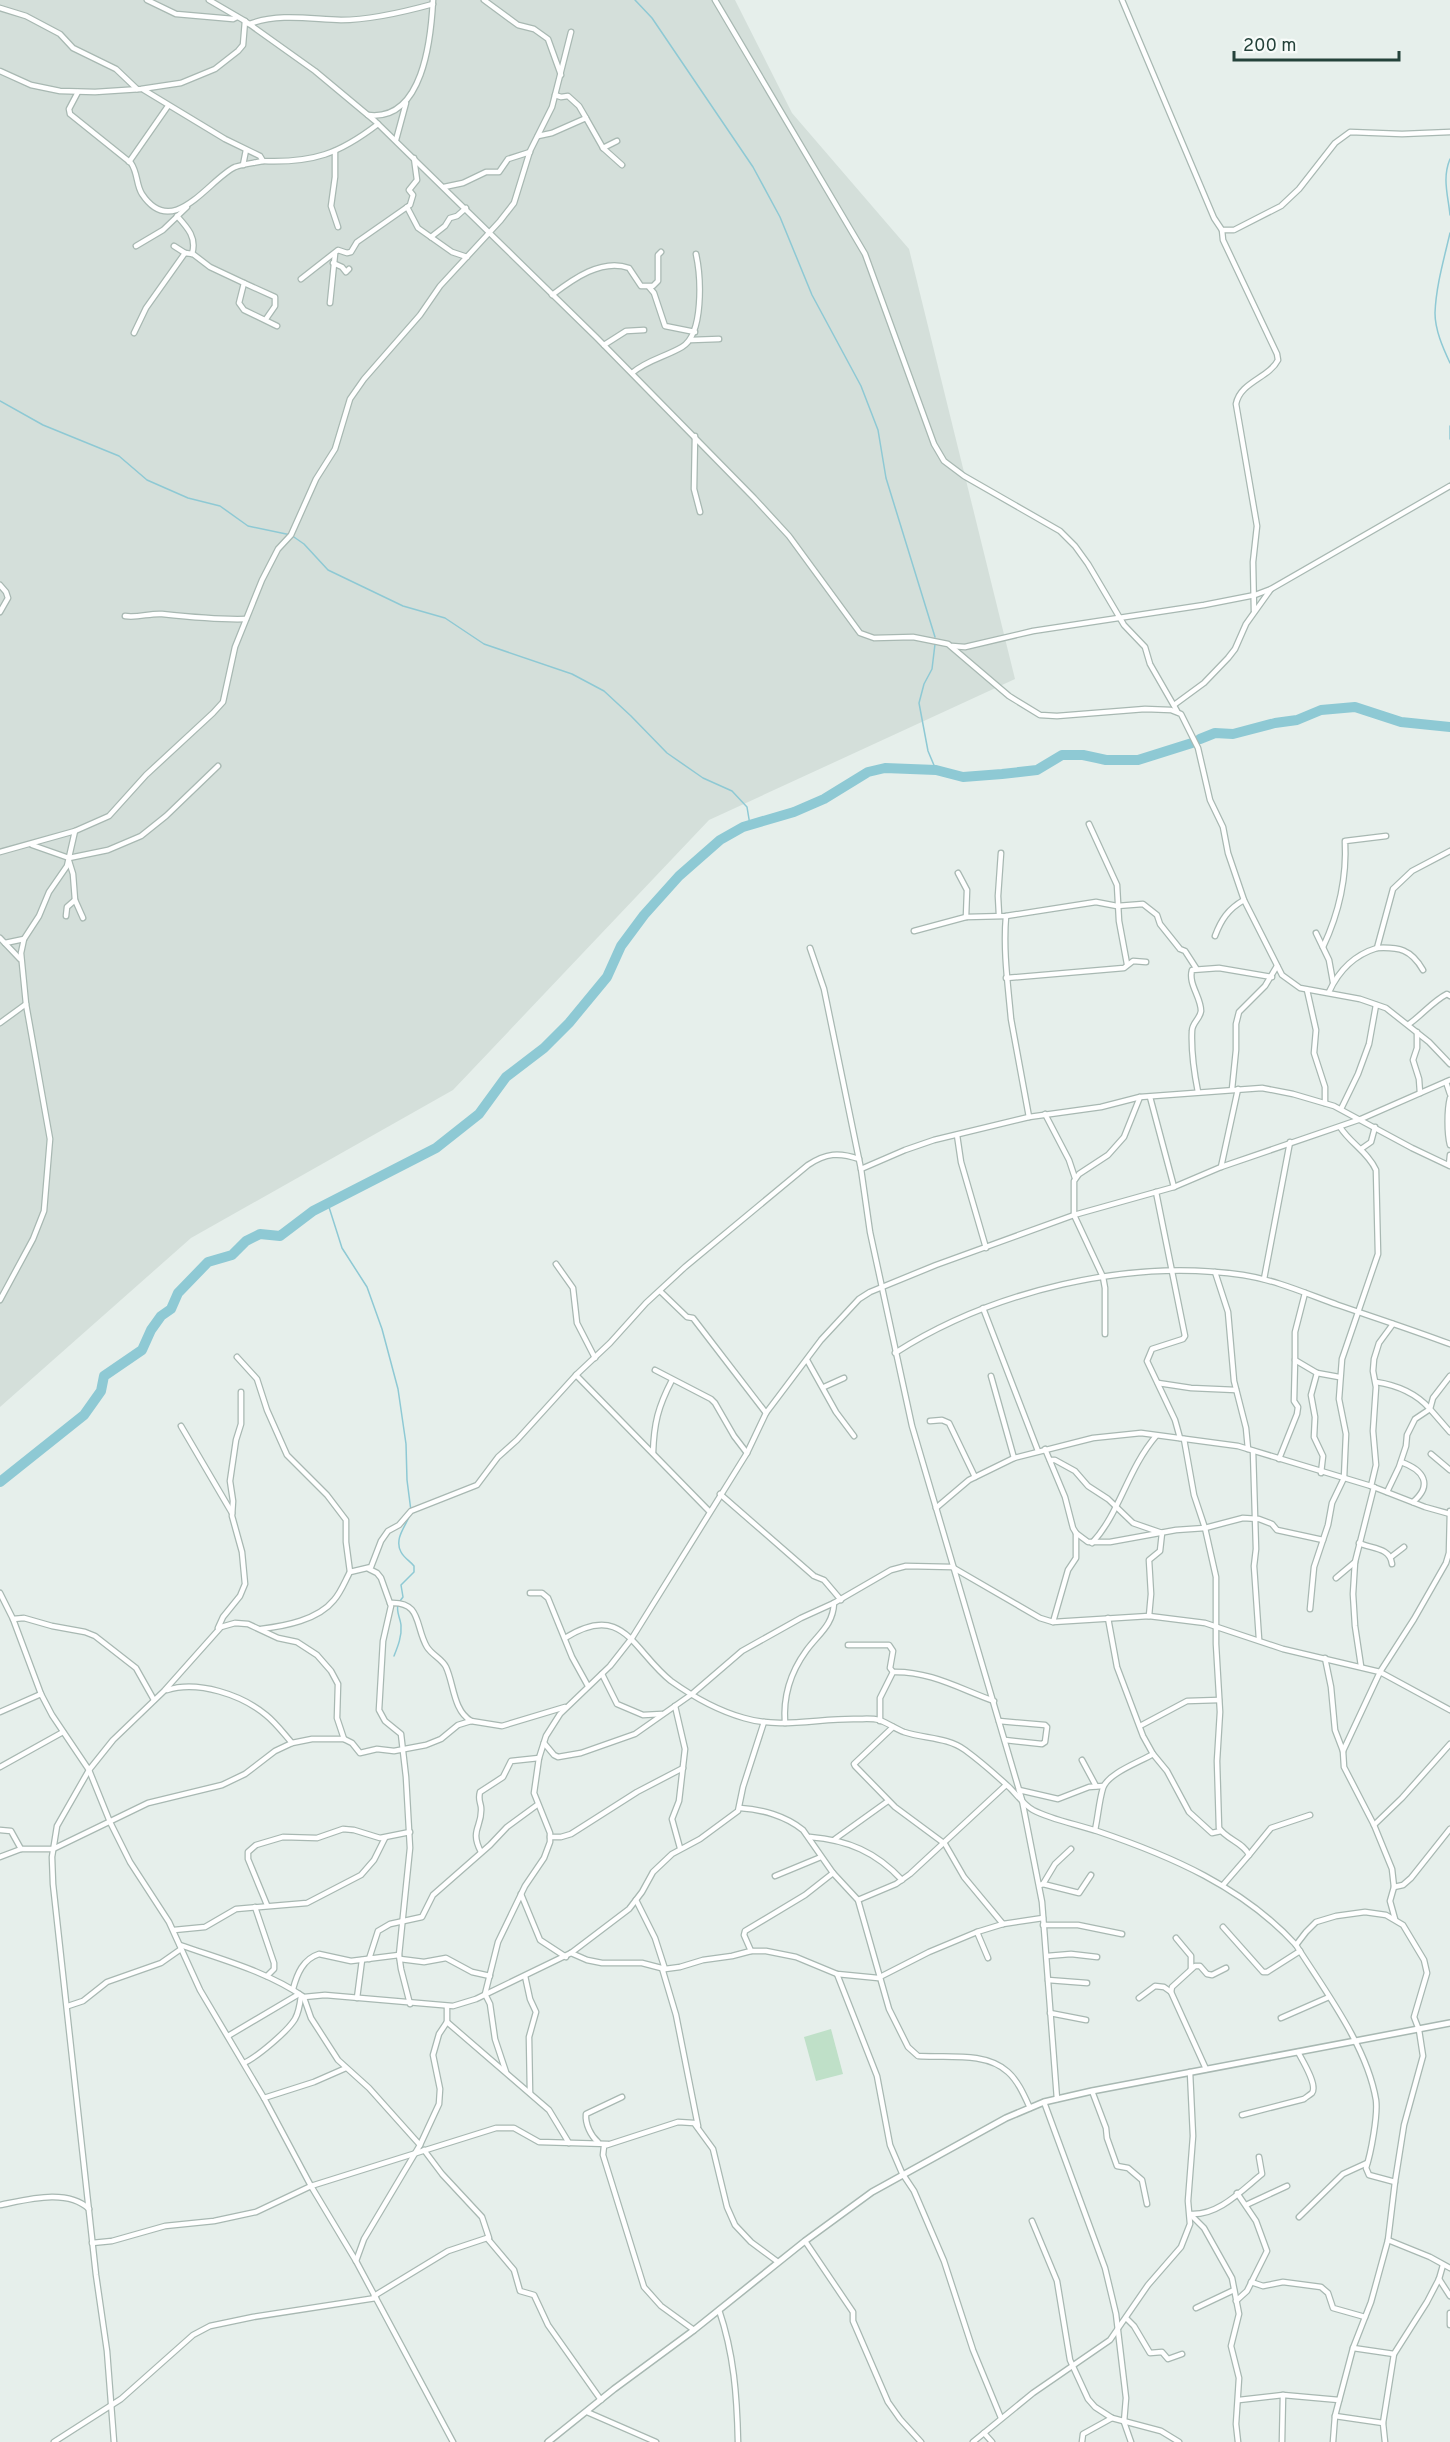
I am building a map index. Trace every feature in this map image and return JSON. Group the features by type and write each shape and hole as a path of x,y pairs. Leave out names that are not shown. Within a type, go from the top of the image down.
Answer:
{"street":[{"path":"147,0 176,14 209,18 233,19 237,17"},
{"path":"209,0 247,23 315,71 396,140 466,208 694,436 789,536 860,633 874,638 922,638 965,647 1033,631 1255,595 1270,589 1450,486"},
{"path":"484,0 518,25 534,29 548,39 561,75"},
{"path":"715,0 865,254 934,444 944,461 964,476 1060,531 1088,564 1120,618 1145,647 1150,664 1177,711 1185,718 1198,748 1210,800 1223,827 1228,853 1244,900 1277,966 1289,981 1307,990 1329,992 1376,1005 1395,1013 1450,1065"},
{"path":"1122,0 1214,218 1222,230 1223,240 1277,354 1278,360 1272,368 1244,389 1237,398 1236,404 1257,526 1253,562 1254,611"},
{"path":"247,23 290,16 357,19 408,11 433,2 428,48 412,93 407,100 387,115 368,115"},
{"path":"0,8 26,16 60,34 73,48 116,69 139,89 260,156 263,161"},
{"path":"0,70 41,88 78,92 139,89 181,83 215,69 243,45 247,23"},
{"path":"0,852 75,831 109,816 146,775 223,702 236,648 246,619 273,557 291,535 316,479 335,449 344,414 354,392 420,315 440,286 514,203 530,151 552,107 571,32"},
{"path":"78,92 69,109 70,114 129,162 135,169 141,193 155,206 168,211 192,203"},
{"path":"555,95 568,96 578,103 603,147 622,165"},
{"path":"396,140 407,100"},
{"path":"129,162 168,106"},
{"path":"538,136 552,133 586,118"},
{"path":"136,246 163,230 222,176 243,165 263,161 290,162 335,151 353,142 378,124"},
{"path":"1222,230 1234,230 1281,206 1299,189 1335,143 1350,132 1402,134 1450,132"},
{"path":"603,147 617,141"},
{"path":"243,165 246,150"},
{"path":"335,151 331,206 338,227"},
{"path":"444,187 463,183 486,172 499,172 508,159 530,151"},
{"path":"302,279 340,249 347,253 351,252 357,242 407,207 413,195 409,190 417,180 414,158"},
{"path":"407,207 413,223 453,252 467,257"},
{"path":"431,237 445,226 450,218 457,216 466,208"},
{"path":"177,216 194,240 192,254"},
{"path":"174,246 243,284 275,297 275,306 266,319"},
{"path":"552,295 591,271 616,266 629,268 641,286 649,287 658,281 658,255 661,252"},
{"path":"135,333 146,308 185,253"},
{"path":"330,303 334,254"},
{"path":"632,374 641,366 684,346 691,340 699,308 699,267 696,254"},
{"path":"333,263 342,267 345,272 349,269"},
{"path":"243,284 238,303 244,310 277,326"},
{"path":"649,287 654,293 665,326 694,332"},
{"path":"604,345 626,332 644,330"},
{"path":"691,340 719,339"},
{"path":"694,436 694,489 700,512"},
{"path":"0,585 8,598 0,612"},
{"path":"1174,705 1204,683 1228,658 1254,611 1270,589"},
{"path":"125,616 137,618 162,614 219,620 246,619"},
{"path":"952,646 1009,696 1040,715 1057,716 1145,709 1177,711"},
{"path":"30,845 69,858 108,850 148,832 218,766"},
{"path":"1089,824 1117,885 1117,906 1127,964"},
{"path":"0,1300 41,1218 47,1186 50,1139 20,959 24,939 39,916 49,892 67,866 75,831"},
{"path":"1323,947 1333,926 1342,895 1346,872 1346,841 1386,836"},
{"path":"1377,948 1393,889 1412,871 1450,851"},
{"path":"999,915 1001,853"},
{"path":"69,858 75,900 83,918"},
{"path":"958,873 967,890 966,917"},
{"path":"66,916 67,907 75,900"},
{"path":"1215,936 1222,918 1234,905 1244,900"},
{"path":"914,931 966,917 1006,916 1096,903 1117,906 1143,904 1154,912 1196,968"},
{"path":"1006,916 1004,940 1006,978 1029,1117"},
{"path":"1316,933 1329,960 1333,982"},
{"path":"2,941 24,939"},
{"path":"2,941 20,959"},
{"path":"1329,992 1333,982 1353,958 1377,948 1396,947 1403,950 1416,959 1423,969"},
{"path":"810,948 824,989 861,1169 864,1198 895,1353 914,1435 1022,1800 1041,1885 1057,2099"},
{"path":"1006,978 1124,968 1133,961 1146,962"},
{"path":"1232,1089 1239,1012 1272,977 1277,966"},
{"path":"1196,968 1219,968 1272,977"},
{"path":"1196,968 1191,974 1201,1014 1191,1029 1193,1066 1198,1092"},
{"path":"1307,990 1316,1030 1314,1053 1325,1087 1325,1103"},
{"path":"1409,1024 1441,997 1447,994 1450,996"},
{"path":"0,1023 26,1004"},
{"path":"1341,1109 1369,1044 1376,1005"},
{"path":"1417,1032 1417,1048 1413,1060 1419,1079 1420,1093"},
{"path":"506,2072 495,2039 490,2004 485,1994 498,1941 521,1894 544,1858 550,1838 537,1805 534,1788 539,1758 549,1730 567,1706 603,1674 632,1638 747,1452 766,1413 846,1311 859,1299 882,1287 936,1265 1074,1215 1174,1187 1221,1167 1361,1119 1448,1081 1450,1096 1447,1108 1449,1119 1447,1133 1450,1145"},
{"path":"861,1169 905,1150 1029,1117 1101,1107 1140,1097 1262,1088 1341,1109 1417,1151 1449,1165 1450,1155"},
{"path":"1221,1167 1238,1089"},
{"path":"1075,1178 1099,1162 1124,1137 1140,1097"},
{"path":"1150,1097 1174,1187"},
{"path":"1046,1114 1069,1160 1075,1178 1074,1215 1103,1277 1106,1295 1105,1334"},
{"path":"1310,1609 1314,1567 1328,1525 1332,1503 1344,1478 1346,1441 1339,1399 1339,1377 1344,1348 1375,1267 1379,1242 1376,1170 1360,1149 1346,1137 1340,1127"},
{"path":"1360,1149 1371,1142 1375,1127"},
{"path":"957,1135 961,1162 986,1248"},
{"path":"1264,1279 1290,1142"},
{"path":"369,1569 388,1531 399,1525 411,1511 477,1485 498,1457 517,1440 576,1375 596,1358 685,1267 808,1165 822,1156 834,1154 859,1160"},
{"path":"1156,1192 1185,1336 1150,1351 1147,1361 1182,1439 1216,1577 1219,1700 1217,1761 1221,1831 1249,1855"},
{"path":"556,1264 574,1291 577,1323 596,1358"},
{"path":"895,1353 951,1321 1021,1295 1103,1277 1173,1272 1215,1272 1264,1279 1450,1344"},
{"path":"1215,1272 1228,1312 1236,1390 1251,1450 1255,1519 1254,1566 1259,1639"},
{"path":"660,1291 687,1317 693,1318 766,1413"},
{"path":"1279,1459 1298,1414 1298,1407 1294,1403 1295,1332 1305,1293"},
{"path":"983,1308 1038,1451"},
{"path":"1361,1666 1353,1594 1355,1562 1376,1465 1372,1431 1376,1382 1373,1371 1374,1359 1379,1343 1393,1324"},
{"path":"237,1357 257,1379 267,1410 287,1455 327,1495 346,1520 346,1542 351,1572 334,1600 318,1613 284,1626 260,1629"},
{"path":"807,1360 836,1412 854,1436"},
{"path":"1295,1360 1317,1373 1339,1377"},
{"path":"655,1370 697,1390 715,1403 734,1436 747,1452"},
{"path":"1317,1373 1311,1395 1315,1417 1314,1437 1323,1456 1321,1473"},
{"path":"576,1375 710,1511"},
{"path":"991,1376 1014,1458"},
{"path":"1387,1492 1401,1462 1407,1435 1415,1419 1430,1409 1433,1398 1450,1376"},
{"path":"824,1387 844,1378"},
{"path":"652,1453 654,1423 672,1380"},
{"path":"1376,1382 1402,1388 1421,1400 1450,1432"},
{"path":"1158,1383 1191,1388 1236,1390"},
{"path":"232,1513 230,1475 241,1424 241,1392"},
{"path":"930,1421 942,1420 949,1423 975,1477"},
{"path":"181,1426 232,1513 242,1552 245,1584 240,1596 223,1617 217,1630"},
{"path":"936,1508 962,1485 1014,1458 1125,1433 1251,1450 1450,1513 1449,1553 1446,1563 1380,1672 1343,1751"},
{"path":"1092,1543 1104,1529 1137,1461 1156,1436"},
{"path":"1046,1449 1076,1533 1076,1558 1068,1570 1053,1622"},
{"path":"1431,1454 1450,1470"},
{"path":"1050,1460 1056,1460 1075,1471 1088,1486 1133,1523 1162,1533"},
{"path":"1401,1462 1416,1469 1425,1482 1425,1490 1413,1502"},
{"path":"720,1494 814,1575 822,1578 841,1600"},
{"path":"1076,1533 1092,1543 1205,1528 1237,1519 1255,1519 1272,1524 1277,1530 1323,1540"},
{"path":"1149,1616 1151,1594 1149,1560 1160,1551 1162,1533"},
{"path":"1359,1543 1371,1548 1378,1547 1391,1557 1392,1564"},
{"path":"1391,1557 1404,1547"},
{"path":"1336,1578 1355,1562"},
{"path":"544,1743 556,1757 581,1753 635,1734 692,1694 742,1651 841,1600 876,1578 899,1568 921,1565 952,1567 1040,1618 1053,1622 1149,1616 1172,1617 1217,1626 1283,1649 1380,1672 1450,1710"},
{"path":"351,1572 369,1569 377,1573 381,1578 391,1609 383,1641 379,1710 385,1721 400,1734 403,1749 410,1832 410,1861 400,1957 410,2004"},
{"path":"0,1593 13,1619 41,1694 88,1770 130,1862 174,1930 200,1990 264,2098 311,2186 357,2261 453,2442"},
{"path":"530,1593 546,1594 575,1664 588,1686"},
{"path":"390,1603 404,1603 413,1611 427,1646 445,1665 463,1714 471,1721"},
{"path":"784,1723 788,1685 795,1667 832,1620 834,1603"},
{"path":"13,1619 24,1618 95,1636 136,1668 154,1700"},
{"path":"1108,1618 1117,1667 1153,1754 1167,1771 1189,1812 1212,1833 1221,1831"},
{"path":"114,2442 53,1884 53,1849 61,1818 88,1770 112,1740 132,1724 217,1630 225,1625 248,1624 278,1638 302,1644 317,1655 331,1671 338,1688 337,1718 344,1739"},
{"path":"565,1638 584,1627 616,1627 632,1638 660,1671 692,1694 737,1716 764,1722 784,1723 836,1718 880,1721 905,1732 956,1744 1034,1810 1156,1853 1223,1885 1267,1915 1296,1945 1356,2042 1371,2079 1377,2102 1366,2168 1368,2175 1395,2182"},
{"path":"848,1645 889,1646 893,1651 890,1668 893,1672"},
{"path":"1324,1658 1331,1687 1335,1730 1343,1751 1344,1767 1374,1825 1392,1869 1394,1887 1390,1901 1395,1919"},
{"path":"893,1672 911,1671 938,1678 959,1689 994,1701"},
{"path":"880,1721 880,1698 893,1672"},
{"path":"603,1674 617,1704 643,1714 664,1713"},
{"path":"164,1690 200,1688 242,1699 266,1715 292,1743"},
{"path":"0,1712 41,1694"},
{"path":"1140,1726 1187,1701 1219,1700"},
{"path":"0,1857 21,1850 53,1849 154,1801 210,1789 232,1781 275,1751 292,1743 312,1739 344,1739 352,1743 360,1753 377,1749 394,1751 432,1743 458,1725 471,1721 502,1726 567,1706"},
{"path":"675,1706 684,1740 679,1802 672,1819 680,1848"},
{"path":"999,1721 1022,1721 1047,1727 1045,1742 1042,1744 1005,1740"},
{"path":"228,2036 301,1996 325,1995 447,2007 485,1994 566,1957 619,1918 636,1900 653,1872 680,1848 704,1836 735,1815 740,1808 743,1787 764,1722"},
{"path":"893,1727 854,1764 888,1801 945,1844 964,1877 1003,1923"},
{"path":"0,1767 63,1732"},
{"path":"1374,1825 1402,1798 1450,1744"},
{"path":"1019,1790 1058,1799 1066,1797 1074,1792 1103,1786 1127,1766 1138,1763 1153,1754"},
{"path":"481,1852 475,1840 481,1811 478,1798 480,1792 503,1777 511,1761 539,1758"},
{"path":"1082,1760 1096,1786"},
{"path":"550,1838 571,1834 637,1792 683,1768"},
{"path":"858,1900 902,1880 945,1844 1006,1785"},
{"path":"1095,1830 1103,1786"},
{"path":"835,1839 888,1801"},
{"path":"369,1959 378,1931 383,1926 422,1917 429,1899 507,1827 537,1805"},
{"path":"740,1808 758,1809 790,1821 803,1830 833,1873 858,1900 878,1978 895,2022 914,2053 918,2056 978,2059 1004,2068 1015,2080 1030,2108"},
{"path":"1223,1885 1271,1827 1310,1815"},
{"path":"267,1905 248,1859 248,1852 252,1846 283,1837 317,1838 349,1829 375,1838 410,1832"},
{"path":"1394,1887 1403,1885 1411,1878 1450,1829"},
{"path":"0,1830 11,1831 21,1850"},
{"path":"810,1837 835,1839 875,1856 888,1865 902,1880"},
{"path":"174,1930 200,1928 231,1910 307,1903 355,1879 374,1860 385,1838"},
{"path":"1041,1885 1055,1864 1071,1849"},
{"path":"776,1876 821,1857"},
{"path":"751,1952 744,1935 745,1931 805,1894 833,1873"},
{"path":"1041,1885 1079,1893 1091,1875"},
{"path":"521,1894 540,1940 566,1957"},
{"path":"636,1900 655,1938 664,1968 676,2015 698,2126 713,2149 727,2207 735,2225 751,2242 778,2262"},
{"path":"255,1907 274,1963 274,1968 267,1976"},
{"path":"1296,1945 1311,1926 1336,1916 1365,1912 1395,1919 1409,1932 1426,1967 1425,1979 1414,2011 1423,2056 1404,2125 1388,2240 1365,2317 1353,2348 1335,2416 1332,2442"},
{"path":"571,1953 602,1963 642,1963 664,1968 766,1951 796,1957 837,1974 878,1978 928,1952 977,1932 1003,1923 1043,1918"},
{"path":"1043,1925 1078,1925 1122,1934"},
{"path":"1223,1928 1263,1972 1267,1972 1300,1951"},
{"path":"977,1932 988,1958"},
{"path":"1176,1938 1191,1956 1191,1969"},
{"path":"68,2006 83,2001 107,1982 161,1963 181,1947"},
{"path":"181,1947 267,1976 293,1989 301,1996 314,2022 346,2068 369,2088 420,2145"},
{"path":"293,1989 299,1971 314,1955 323,1953 334,1959 362,1960 400,1957 424,1962 446,1958 472,1972 490,1976"},
{"path":"1047,1956 1071,1954 1097,1958"},
{"path":"357,1998 362,1960"},
{"path":"1171,1992 1172,1987 1198,1965 1212,1976 1226,1968"},
{"path":"837,1974 877,2076 890,2145 902,2173 914,2191 947,2267 973,2350 1001,2418"},
{"path":"525,1976 536,2014 529,2037 530,2093"},
{"path":"1048,1980 1087,1983"},
{"path":"1139,1998 1155,1986 1164,1987 1171,1992 1206,2069"},
{"path":"244,2063 260,2054 289,2027 298,2012 301,1996"},
{"path":"1281,2018 1329,1997"},
{"path":"357,2261 364,2239 420,2145 439,2104 440,2089 434,2055 439,2034 447,2022 447,2007"},
{"path":"1050,2013 1086,2020"},
{"path":"447,2022 555,2116 569,2143"},
{"path":"548,2442 805,2241 872,2192 902,2173 1030,2108 1044,2102 1092,2091 1450,2023"},
{"path":"1242,2115 1304,2099 1312,2094 1314,2089 1312,2080 1298,2052"},
{"path":"264,2098 314,2082 346,2068"},
{"path":"973,2442 1073,2364 1110,2340 1148,2285 1181,2247 1190,2224 1193,2136 1190,2072"},
{"path":"1092,2091 1107,2128 1107,2138 1117,2166 1126,2167 1142,2180 1148,2204"},
{"path":"600,2144 593,2137 586,2114 622,2097"},
{"path":"1044,2102 1105,2268 1116,2314 1126,2398 1124,2422 1131,2442"},
{"path":"92,2243 112,2241 165,2226 236,2217 262,2209 311,2186 502,2127 518,2130 539,2142 608,2144 678,2122 690,2121 698,2126"},
{"path":"608,2144 604,2146 603,2155 644,2287 661,2306 694,2330"},
{"path":"424,2150 442,2174 482,2217 489,2239 516,2274 520,2291 534,2295 548,2325 601,2400"},
{"path":"1190,2214 1202,2215 1210,2211 1262,2174 1259,2157"},
{"path":"1299,2217 1343,2174 1367,2163"},
{"path":"1246,2205 1287,2187"},
{"path":"0,2205 48,2199 73,2199 82,2196 86,2190"},
{"path":"1236,2301 1247,2291 1267,2251 1257,2221 1237,2193"},
{"path":"73,2199 89,2209"},
{"path":"1190,2214 1204,2229 1229,2269 1234,2290 1239,2319 1232,2346 1239,2378 1236,2424 1238,2442"},
{"path":"1032,2221 1057,2281 1069,2355 1088,2399 1095,2407 1112,2418 1161,2431 1179,2442"},
{"path":"54,2442 127,2395 203,2328 253,2317 375,2297 448,2251 482,2238 489,2239"},
{"path":"1388,2240 1450,2268"},
{"path":"805,2241 853,2313 853,2321 888,2402 921,2442"},
{"path":"1385,2442 1383,2423 1394,2354 1427,2302 1439,2279 1443,2265"},
{"path":"1439,2279 1450,2296"},
{"path":"1251,2282 1263,2286 1283,2282 1321,2287 1328,2293 1332,2308 1365,2317"},
{"path":"1196,2308 1234,2290"},
{"path":"719,2310 727,2332 737,2392 738,2442"},
{"path":"1450,2313 1450,2325"},
{"path":"1126,2318 1134,2326 1150,2353 1160,2352 1168,2359 1182,2354"},
{"path":"1353,2348 1394,2354"},
{"path":"1239,2400 1283,2395 1339,2400"},
{"path":"1282,2442 1283,2395"},
{"path":"587,2412 656,2442"},
{"path":"1335,2416 1383,2423"},
{"path":"1082,2442 1083,2434 1112,2418"},
{"path":"984,2433 992,2442"}],"shaded area":[{"path":"0,0 735,0 792,113 909,249 1015,679 709,820 453,1090 191,1238 0,1407"}],"green space":[{"path":"831,2029 843,2074 816,2081 804,2037"}],"waterway":[{"path":"635,0 652,18 753,167 780,217 812,295 861,386 878,430 886,478 935,637"},
{"path":"1450,159 1446,180 1450,215"},
{"path":"1450,233 1435,313 1438,332 1450,363"},
{"path":"0,401 43,425 119,456 147,480 188,498 220,506 248,526 291,535 304,544 328,570 403,606 445,618 484,644 572,674 604,691 667,753 703,778 732,791 747,807 750,825"},
{"path":"1450,426 1450,439"},
{"path":"935,644 932,669 924,684 919,703 928,751 936,770"},
{"path":"1200,739 1215,733 1233,734 1297,720 1321,710 1355,707 1401,722 1450,727"},
{"path":"0,1482 84,1415 101,1391 104,1376 142,1350 151,1330 161,1316 171,1309 178,1293 208,1262 232,1255 246,1241 260,1234 280,1236 313,1211 436,1148 479,1114 506,1077 544,1048 569,1023 607,977 621,946 644,915 679,876 720,840 743,827 794,812 824,799 868,772 885,768 936,770 963,777 1002,774 1037,770 1062,755 1083,755 1106,760 1138,760 1192,743"},
{"path":"328,1204 342,1248 367,1287 382,1329 398,1389 406,1444 411,1511"},
{"path":"400,1601 403,1597 401,1585 414,1572 414,1566 402,1554 399,1547 401,1533 410,1515"},
{"path":"394,1656 401,1633 398,1605"}]}
